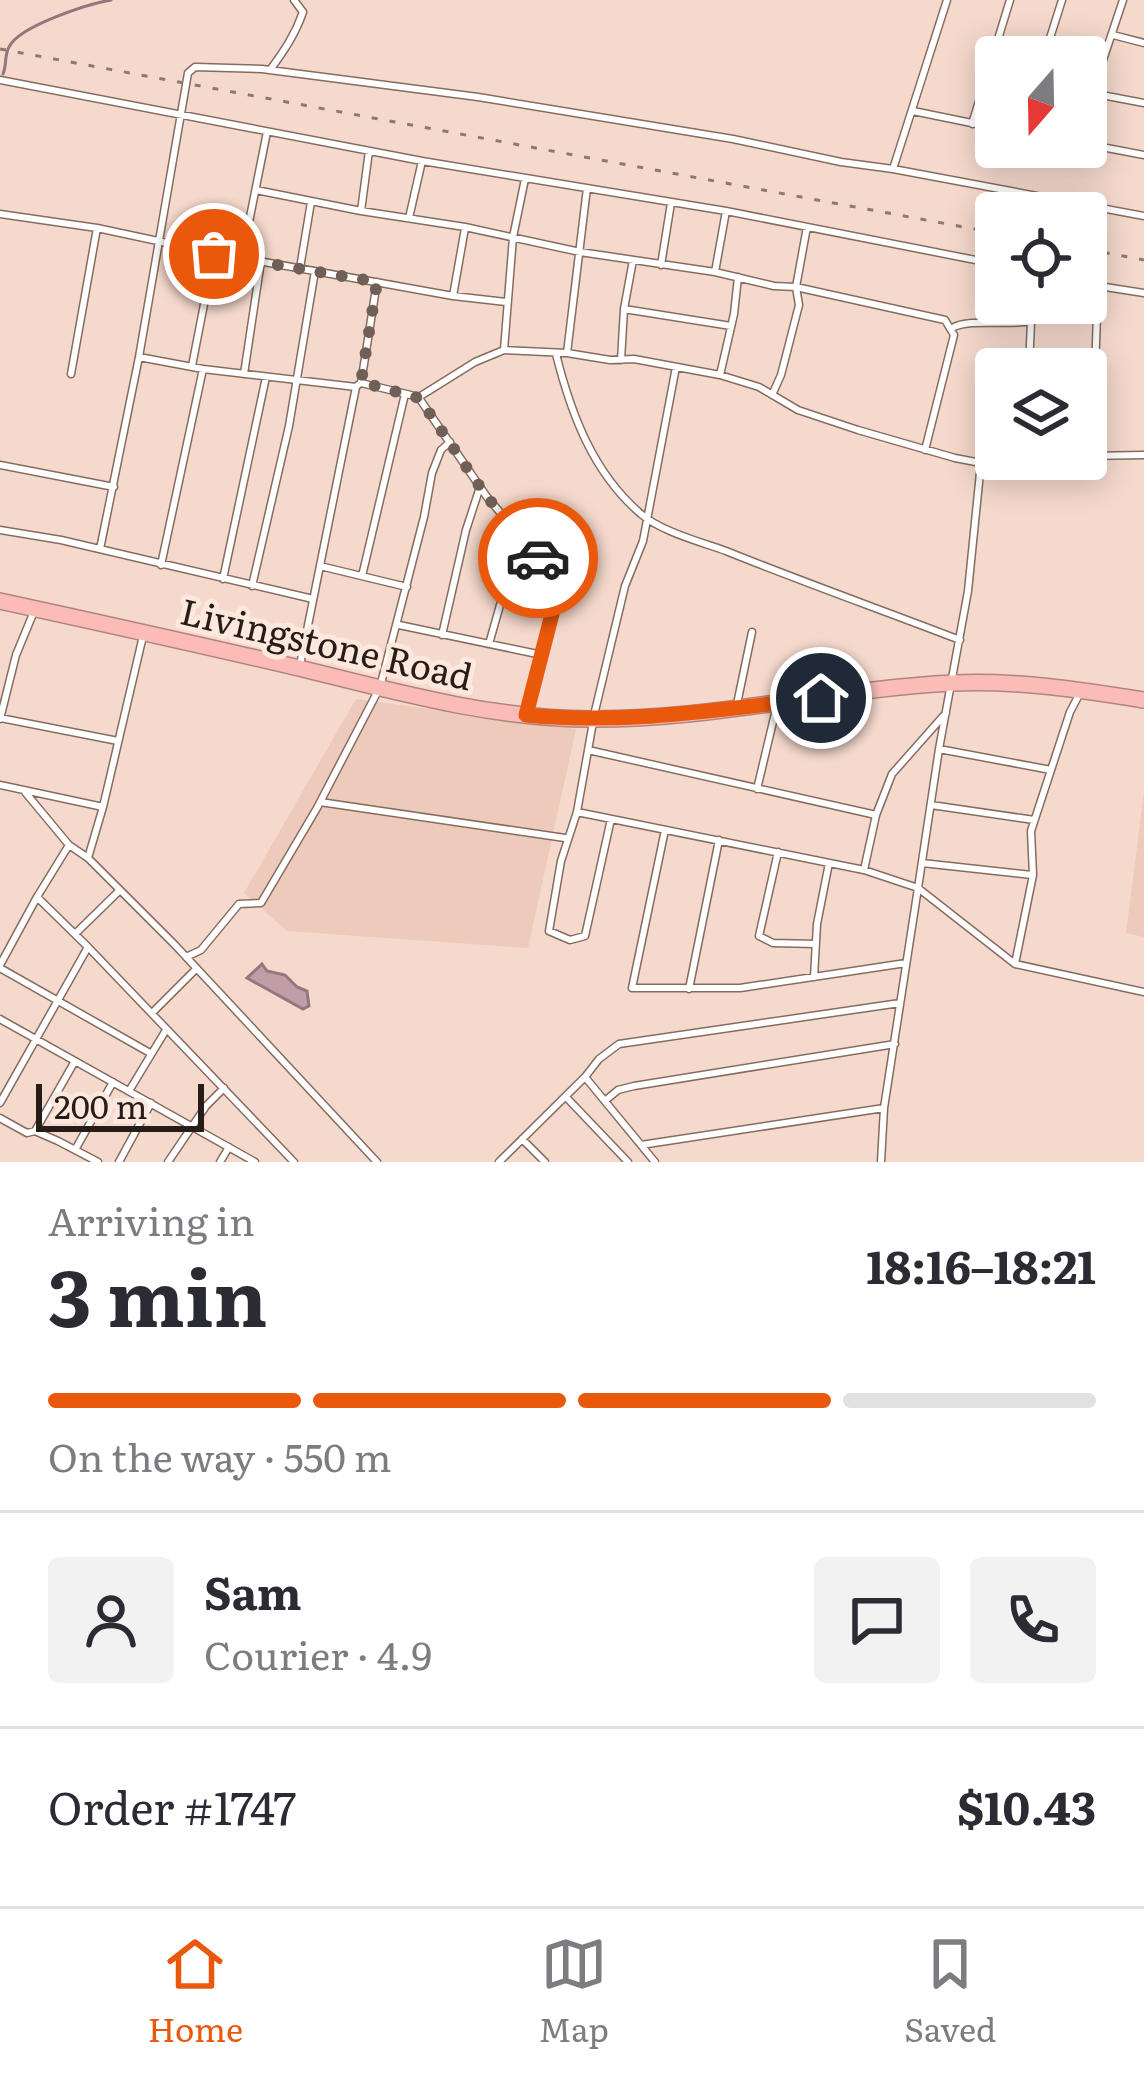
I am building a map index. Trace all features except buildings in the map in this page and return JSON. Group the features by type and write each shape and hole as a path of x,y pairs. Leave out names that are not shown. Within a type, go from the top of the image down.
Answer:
{"highway":[{"name":"Livingstone Road","path":"0,602 380,688 526,715 593,719 686,714 953,683 1028,684 1144,700"}],"street":[{"path":"270,70 298,28 302,12 294,0"},
{"path":"893,169 947,0"},
{"path":"1001,36 1010,0"},
{"path":"1051,36 1062,0"},
{"path":"1107,47 1123,0"},
{"path":"1112,34 1144,43"},
{"path":"100,549 188,74 195,67 270,70 622,120 1144,216"},
{"path":"0,80 975,260"},
{"path":"1107,96 1144,103"},
{"path":"913,111 975,124"},
{"path":"972,124 975,116"},
{"path":"242,257 267,132"},
{"path":"1107,148 1144,155"},
{"path":"361,211 369,151"},
{"path":"410,218 422,161"},
{"path":"504,350 513,237 525,179"},
{"path":"567,353 587,188"},
{"path":"256,190 580,252 796,287 945,320 954,334 925,450"},
{"path":"300,268 311,202"},
{"path":"661,265 671,202"},
{"path":"715,272 725,211"},
{"path":"0,214 506,302"},
{"path":"453,296 465,227"},
{"path":"772,395 782,375 799,305 796,287 807,227"},
{"path":"71,374 97,228"},
{"path":"193,366 214,254"},
{"path":"621,360 633,260"},
{"path":"244,374 261,261"},
{"path":"252,586 298,381 315,271"},
{"path":"720,375 738,277"},
{"path":"299,668 377,282"},
{"path":"1107,287 1144,293"},
{"path":"624,309 731,326"},
{"path":"952,328 975,323"},
{"path":"419,398 475,362 504,350 634,359 720,375 759,387 818,417 975,462"},
{"path":"556,353 567,398 588,446 614,488 645,518 960,640"},
{"path":"139,357 203,369 358,385 419,398 559,587 526,715"},
{"path":"611,818 585,936 577,940 556,935 550,931 554,895 577,812 593,719 625,586 643,541 676,367"},
{"path":"161,565 203,369"},
{"path":"223,579 266,377"},
{"path":"362,576 404,394"},
{"path":"186,958 201,950 239,904 261,903 380,688 432,472 441,450 450,442"},
{"path":"1107,455 1144,454"},
{"path":"0,465 114,487"},
{"path":"880,1162 884,1108 939,749 968,590 979,480"},
{"path":"442,634 480,486"},
{"path":"0,530 314,599"},
{"path":"489,644 520,538"},
{"path":"320,566 406,587"},
{"path":"34,609 12,666 0,718 118,741"},
{"path":"397,625 542,656"},
{"path":"88,857 143,632"},
{"path":"736,707 752,632"},
{"path":"1015,964 1033,875 1031,831 1082,689"},
{"path":"757,789 778,703"},
{"path":"864,870 876,815 892,774 948,710"},
{"path":"939,749 1051,770"},
{"path":"588,750 876,815"},
{"path":"0,785 103,808"},
{"path":"25,791 69,844 88,857 196,968 377,1162"},
{"path":"320,802 567,838"},
{"path":"931,806 1036,820"},
{"path":"577,812 864,870 919,888 1015,964 1144,992"},
{"path":"664,830 632,988 740,988 906,964"},
{"path":"688,989 719,841"},
{"path":"69,844 0,966 150,1053"},
{"path":"778,853 759,936 773,943 816,944"},
{"path":"814,977 829,862"},
{"path":"922,863 1033,875"},
{"path":"76,933 120,890"},
{"path":"37,897 294,1162"},
{"path":"0,1103 88,947"},
{"path":"152,1013 196,968"},
{"path":"499,1162 610,1049 628,1042 900,1003"},
{"path":"0,1018 255,1162"},
{"path":"129,1091 166,1030"},
{"path":"606,1100 634,1086 895,1044"},
{"path":"35,1131 76,1061"},
{"path":"584,1077 655,1162"},
{"path":"75,1150 113,1082"},
{"path":"168,1162 224,1088"},
{"path":"566,1097 628,1162"},
{"path":"118,1162 152,1103"},
{"path":"641,1145 884,1108"},
{"path":"0,1118 98,1162"},
{"path":"522,1138 545,1162"},
{"path":"220,1162 229,1148"}],"shaded area":[{"path":"356,699 576,729 528,948 287,931 244,893"},
{"path":"1144,792 1144,937 1126,933"},
{"path":"262,964 307,991 309,1006 303,1009 247,978"}],"waterway":[{"path":"3,74 9,47 26,31 111,0"}],"railway":[{"path":"0,49 975,229"},
{"path":"1107,253 1144,260"}],"way so far":[{"path":"214,254 377,282 361,382 419,398 487,497 538,558"}],"route":[{"path":"538,558 559,587 526,715 593,719 686,714 821,698"}]}
